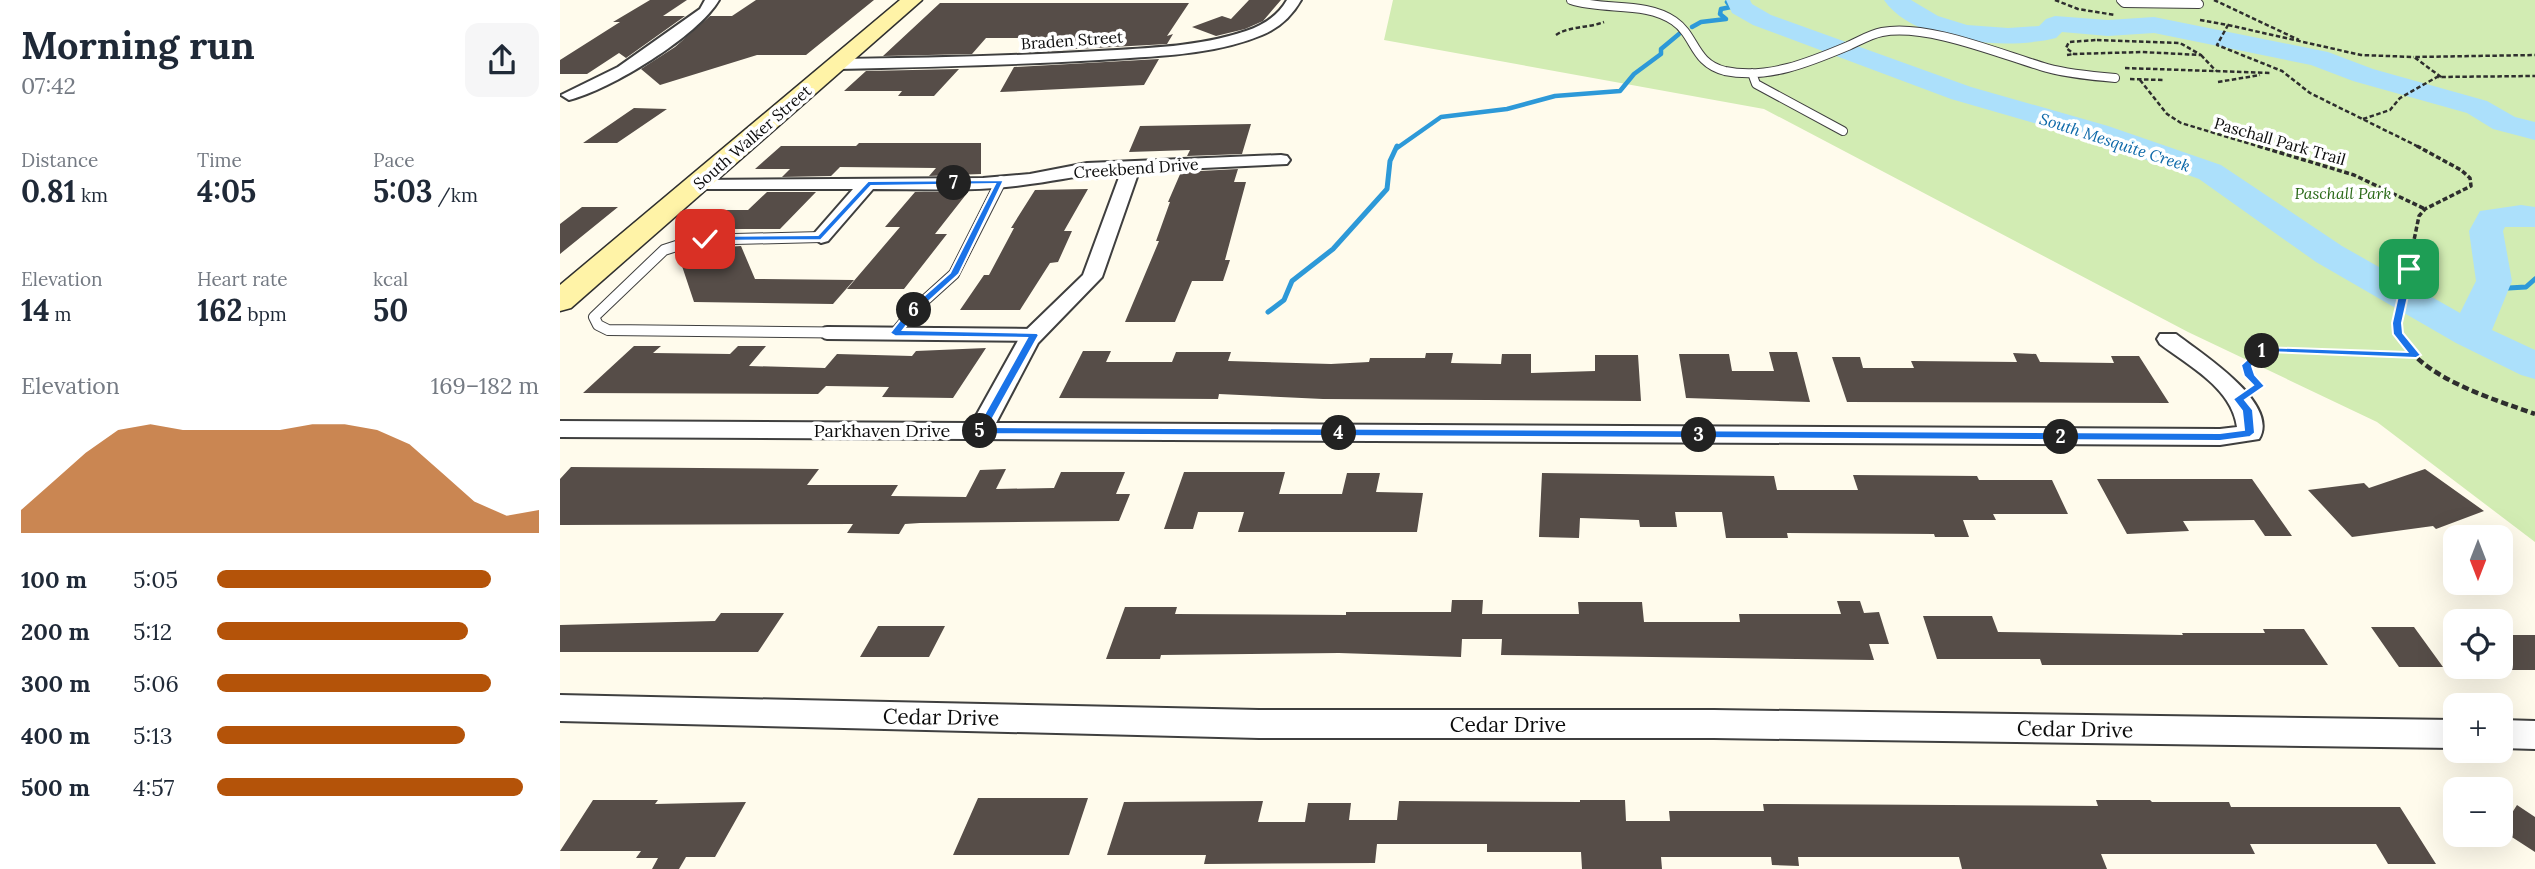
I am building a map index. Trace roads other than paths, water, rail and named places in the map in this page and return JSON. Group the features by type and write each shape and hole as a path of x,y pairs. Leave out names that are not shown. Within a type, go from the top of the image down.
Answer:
{"street":[{"path":"569,95 611,79 705,12 712,0"},
{"name":"South Walker Street","path":"560,301 912,0"},
{"name":"Braden Street","path":"838,64 1002,62 1192,48 1251,34 1275,22 1291,8 1294,0"},
{"name":"Creekbend Drive","path":"698,184 1001,181 1087,168 1281,160"},
{"path":"980,431 1034,335 1092,277 1132,166"},
{"path":"821,237 868,183"},
{"name":"Parkhaven Drive","path":"560,429 2220,437 2250,433 2247,410 2227,384 2168,339"},
{"name":"Cedar Drive","path":"560,708 1259,724 1714,724 2443,734"},
{"path":"2513,734 2535,735"}],"lane":[{"path":"1571,0 1595,7 1661,15 1685,30 1703,60 1725,70 1752,73 1790,68 1881,33 1899,30 1925,34 2066,72 2115,78"},
{"path":"2121,0 2124,3 2199,4 2194,0"},
{"path":"1752,73 1756,84 1843,131"},
{"path":"895,333 913,311 954,274 1001,181"},
{"path":"821,237 705,239 664,250 594,317 598,325 608,330 1034,335"}],"waterway":[{"path":"1692,27 1701,22 1726,19 1720,14 1721,9 1731,7 1727,2 1733,0"},
{"name":"South Mesquite Creek","path":"1738,0 1741,8 1762,20 1961,93 2097,132 2210,172 2329,254 2470,335"},
{"name":"South Mesquite Creek","path":"1896,0 1929,21 1967,33 2028,35 2047,33 2055,24 2108,28 2154,25 2318,58 2363,75 2477,107 2504,123 2535,131"},
{"path":"1397,148 1441,117 1507,109 1555,96 1620,91 1634,74 1661,54 1661,49 1679,34"},
{"path":"1268,312 1284,300 1292,281 1333,249 1387,189 1390,161 1397,146"},
{"name":"South Mesquite Creek","path":"2470,335 2494,281 2486,231 2492,218 2521,215 2535,217"},
{"path":"2491,289 2526,287 2535,279"},
{"name":"South Mesquite Creek","path":"2470,335 2535,366"}],"park label":[{"name":"Paschall Park","path":"2343,193"}]}
